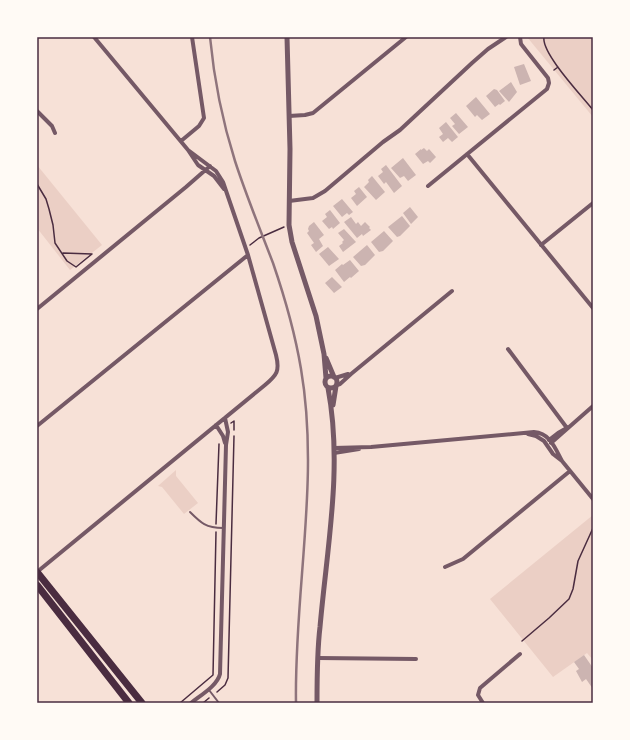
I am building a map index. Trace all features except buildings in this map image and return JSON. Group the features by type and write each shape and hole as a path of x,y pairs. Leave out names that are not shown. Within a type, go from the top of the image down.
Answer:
{"highway":[{"path":"37,572 142,703"},
{"path":"37,585 129,703"}],"street":[{"path":"94,37 181,141 194,159 204,170 217,179 225,191"},
{"path":"181,141 199,126 204,118 192,37"},
{"path":"287,37 289,225 292,242 316,316 324,354 325,383 328,388 332,410 334,451 332,518 319,629 317,703"},
{"path":"289,116 313,113 406,37"},
{"path":"289,201 313,198 325,191 383,142 400,130 488,49 506,37"},
{"path":"428,186 544,92 549,83 548,78 524,48 520,37"},
{"path":"37,111 52,126 55,133"},
{"path":"37,572 274,378 278,371 276,355 248,254 221,176 188,150"},
{"path":"467,154 593,308"},
{"path":"37,308 210,166"},
{"path":"541,245 593,203"},
{"path":"37,426 248,254"},
{"path":"328,388 333,388 343,381 452,291"},
{"path":"508,349 567,428"},
{"path":"324,354 335,378 336,386 332,410"},
{"path":"326,378 330,376 335,378 350,374"},
{"path":"547,444 560,436 567,428 593,406"},
{"path":"191,703 217,681 220,674 226,445 228,432 225,418"},
{"path":"216,425 223,436 226,445"},
{"path":"334,451 538,432 551,441 562,461 591,494 593,499"},
{"path":"527,434 540,438 547,444 553,454 562,461"},
{"path":"445,567 463,559 570,471"},
{"path":"483,703 478,695 480,688 520,654"},
{"path":"318,658 416,659"}],"lane":[{"path":"190,512 209,527 224,528"},
{"path":"208,689 220,703"}],"path":[{"path":"544,37 543,40 546,49 558,67 593,110"},
{"path":"554,70 558,67"},
{"path":"37,184 50,209 56,243 67,261 76,267 92,254 63,254"},
{"path":"245,248 259,238 289,225"},
{"path":"522,642 568,599 573,589 578,561 593,528"},
{"path":"180,703 188,697"}],"shaded area":[{"path":"527,37 593,37 593,117"},
{"path":"37,165 102,245 70,270 37,228"},
{"path":"176,470 176,476 198,503 184,514 162,487 158,486"},
{"path":"593,515 593,660 587,653 553,677 490,599"}],"railway":[{"path":"210,37 219,99 230,146 282,289 293,329 301,369 306,411 308,452 305,536 296,661 296,703"}]}
